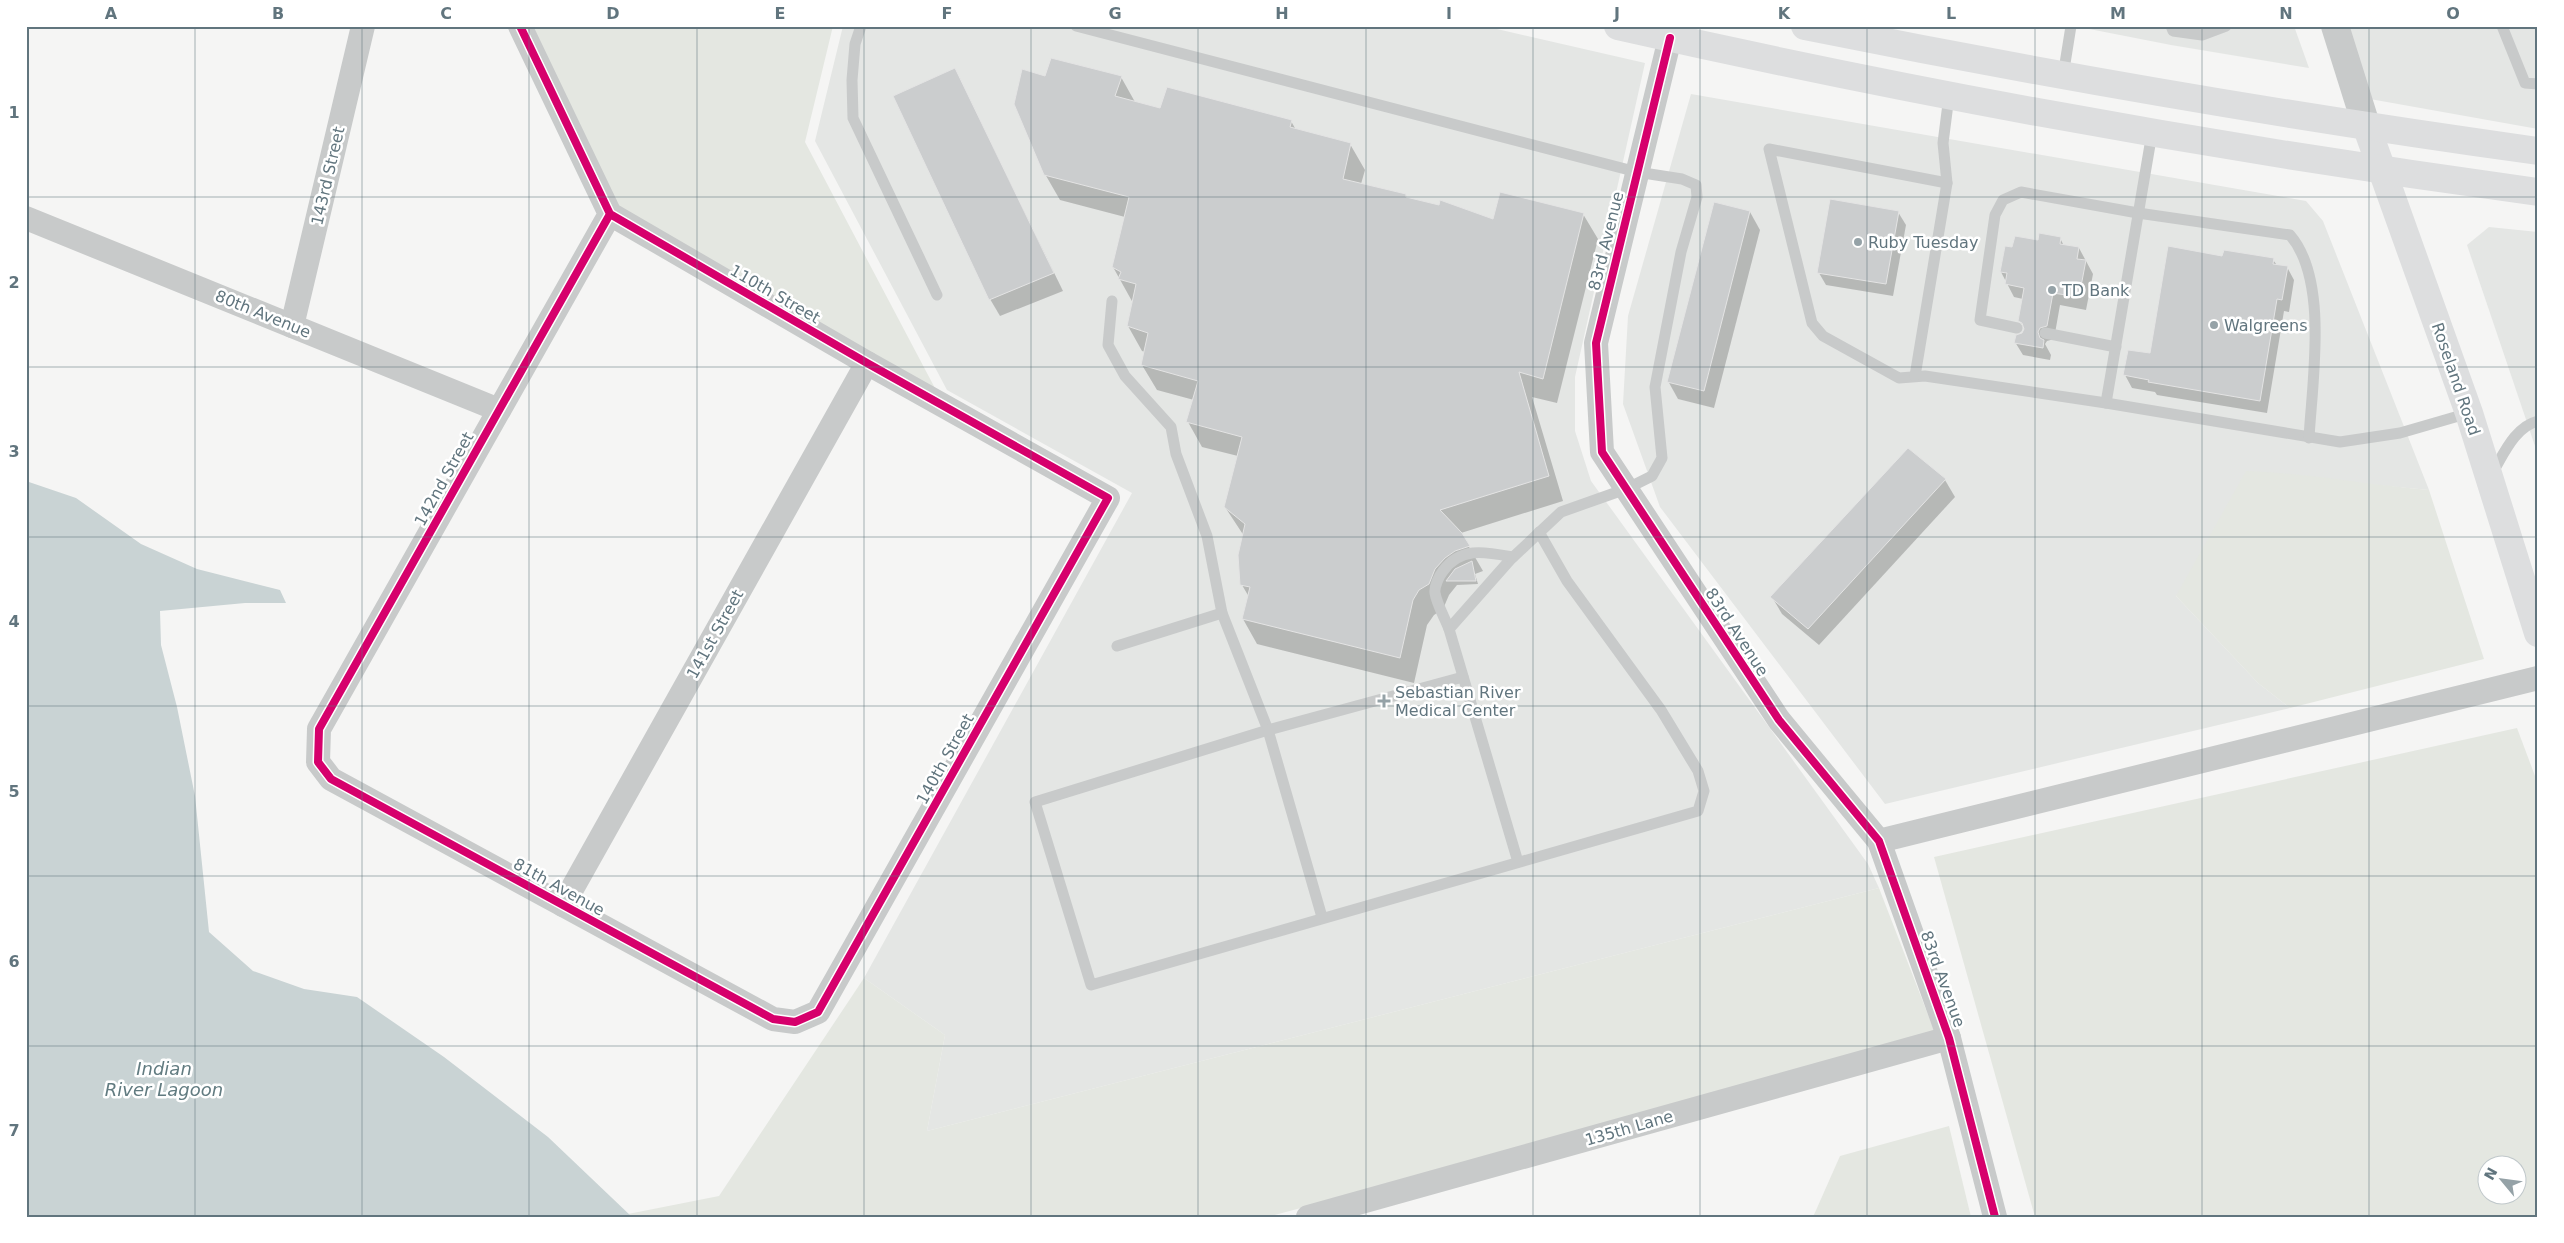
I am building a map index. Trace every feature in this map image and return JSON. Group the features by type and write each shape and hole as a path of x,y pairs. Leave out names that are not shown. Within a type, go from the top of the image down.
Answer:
{"main road":[{"path":"1618,26 1677,32 1949,96 2152,133 2382,170 2538,192"},
{"path":"1805,26 2063,76 2367,128 2538,151"},
{"name":"Roseland Road","path":"2367,128 2469,413 2538,634"}],"street":[{"name":"143rd Street","path":"292,326 363,26"},
{"path":"520,26 610,214"},
{"path":"2335,26 2367,128"},
{"name":"83rd Avenue","path":"1677,32 1637,172 1596,342 1602,452 1779,720 1879,841 1949,1038 1995,1217"},
{"name":"110th Street","path":"610,214 867,363 1108,498"},
{"name":"142nd Street","path":"318,762 319,729 610,214"},
{"name":"80th Avenue","path":"26,218 498,410"},
{"name":"141st Street","path":"563,905 867,363"},
{"name":"140th Street","path":"795,1022 818,1012 1108,498"},
{"path":"1879,841 2538,678"},
{"name":"81th Avenue","path":"318,762 331,779 773,1019 795,1022"},
{"name":"135th Lane","path":"1308,1217 1949,1038"}],"lane":[{"path":"861,26 854,53 853,118 937,295"},
{"path":"1076,26 1637,172 1682,180 1696,185 1698,197 1682,252 1655,387 1662,458 1652,476 1626,489 1561,512 1513,557 1449,629"},
{"path":"2063,76 2071,26"},
{"path":"2171,26 2173,31 2201,30 2226,26"},
{"path":"2502,26 2524,83 2538,84"},
{"path":"1915,376 1947,183 1943,143 1949,96"},
{"path":"2106,403 2152,133"},
{"path":"1947,183 1769,149 1812,323 1823,336 1899,378 1915,376 2106,403 2340,442 2400,433 2469,413"},
{"path":"2017,328 1980,320 1995,215 2003,200 2021,192 2138,213 2290,235 2300,246 2309,276 2316,318 2309,438"},
{"path":"1112,301 1108,345 1124,376 1170,427 1176,454 1207,536 1222,614 1268,730 1322,917"},
{"path":"2045,333 2116,347"},
{"path":"2490,477 2523,427 2538,421"},
{"path":"1463,677 1268,730 1035,802 1091,985 1322,917 1698,811 1704,791 1698,771 1661,710 1567,581 1539,532"},
{"path":"1513,557 1485,552 1464,554 1450,562 1440,575 1435,592 1449,629 1518,862"},
{"path":"1117,646 1222,614"}],"shaded area":[{"path":"527,26 833,26 805,142 937,392 615,220"},
{"name":"Sebastian River Medical Center","path":"843,26 1484,26 1645,63 1575,377 1575,431 1591,481 1868,864 1879,888 927,1131 945,1035 864,978 1132,493 947,390 815,141"},
{"path":"2074,26 2294,26 2309,68 2171,45"},
{"path":"2347,26 2538,26 2538,129 2370,99"},
{"path":"1691,94 2306,201 2323,221 2429,490 2365,484 2176,596 2258,683 2290,708 1885,804 1660,507 1623,404 1628,316"},
{"path":"2489,227 2538,232 2538,455 2467,245"},
{"path":"2246,471 2292,474 2429,490 2484,659 2290,708 2258,683 2176,596"},
{"path":"2517,728 2538,784 2538,1217 2035,1217 1934,857"},
{"path":"1879,888 1937,1038 1267,1217 632,1217 628,1214 719,1196 864,978 945,1035 927,1131"},
{"path":"1949,1126 1971,1217 1813,1217 1840,1156"}],"water":[{"name":"Indian River Lagoon","path":"26,481 76,498 141,544 197,569 280,590 286,603 245,603 160,611 161,645 177,707 195,796 209,932 253,971 304,989 357,997 444,1057 548,1137 632,1217 26,1217"}],"building":[{"path":"1051,58 1122,76 1115,96 1160,108 1167,87 1292,120 1290,127 1351,143 1343,179 1406,194 1406,197 1439,205 1440,200 1493,219 1500,192 1584,213 1543,379 1519,372 1549,476 1440,510 1462,533 1470,546 1455,551 1445,558 1435,569 1429,584 1419,590 1413,600 1400,658 1242,619 1250,587 1240,585 1238,555 1245,524 1224,507 1242,437 1186,422 1198,381 1141,365 1148,333 1127,326 1136,284 1118,279 1121,272 1112,267 1129,197 1044,175 1014,104 1022,69 1045,76"},
{"path":"955,68 1054,273 989,300 893,96"},
{"name":"Ruby Tuesday","path":"1830,199 1899,211 1886,284 1817,273"},
{"path":"1714,202 1750,211 1704,391 1667,382"},
{"name":"TD Bank","path":"2039,233 2061,237 2060,244 2079,247 2077,259 2086,260 2079,297 2053,293 2047,326 2040,328 2038,332 2040,338 2044,340 2043,348 2014,343 2016,335 2022,333 2024,329 2022,323 2018,321 2024,288 2005,284 2007,273 2000,272 2005,246 2012,247 2015,236 2038,240"},
{"name":"Walgreens","path":"2168,246 2222,256 2224,250 2274,258 2273,264 2288,266 2282,300 2277,299 2260,401 2148,382 2149,380 2123,375 2128,350 2150,353"},
{"path":"1908,448 1946,479 1808,629 1770,597"},
{"path":"1472,561 1476,581 1446,581 1455,569"}],"cycle path":[{"path":"520,26 610,214 867,363 1108,498 818,1012 795,1022 773,1019 331,779 318,762 319,729 610,214"},
{"path":"1670,38 1596,343 1602,452 1779,720 1879,841 1949,1038 1995,1217"}],"place":[{"name":"Ruby Tuesday","path":"1858,242"},
{"name":"TD Bank","path":"2052,290"},
{"name":"Walgreens","path":"2214,325"},
{"name":"Sebastian River Medical Center","path":"1384,701"}]}
